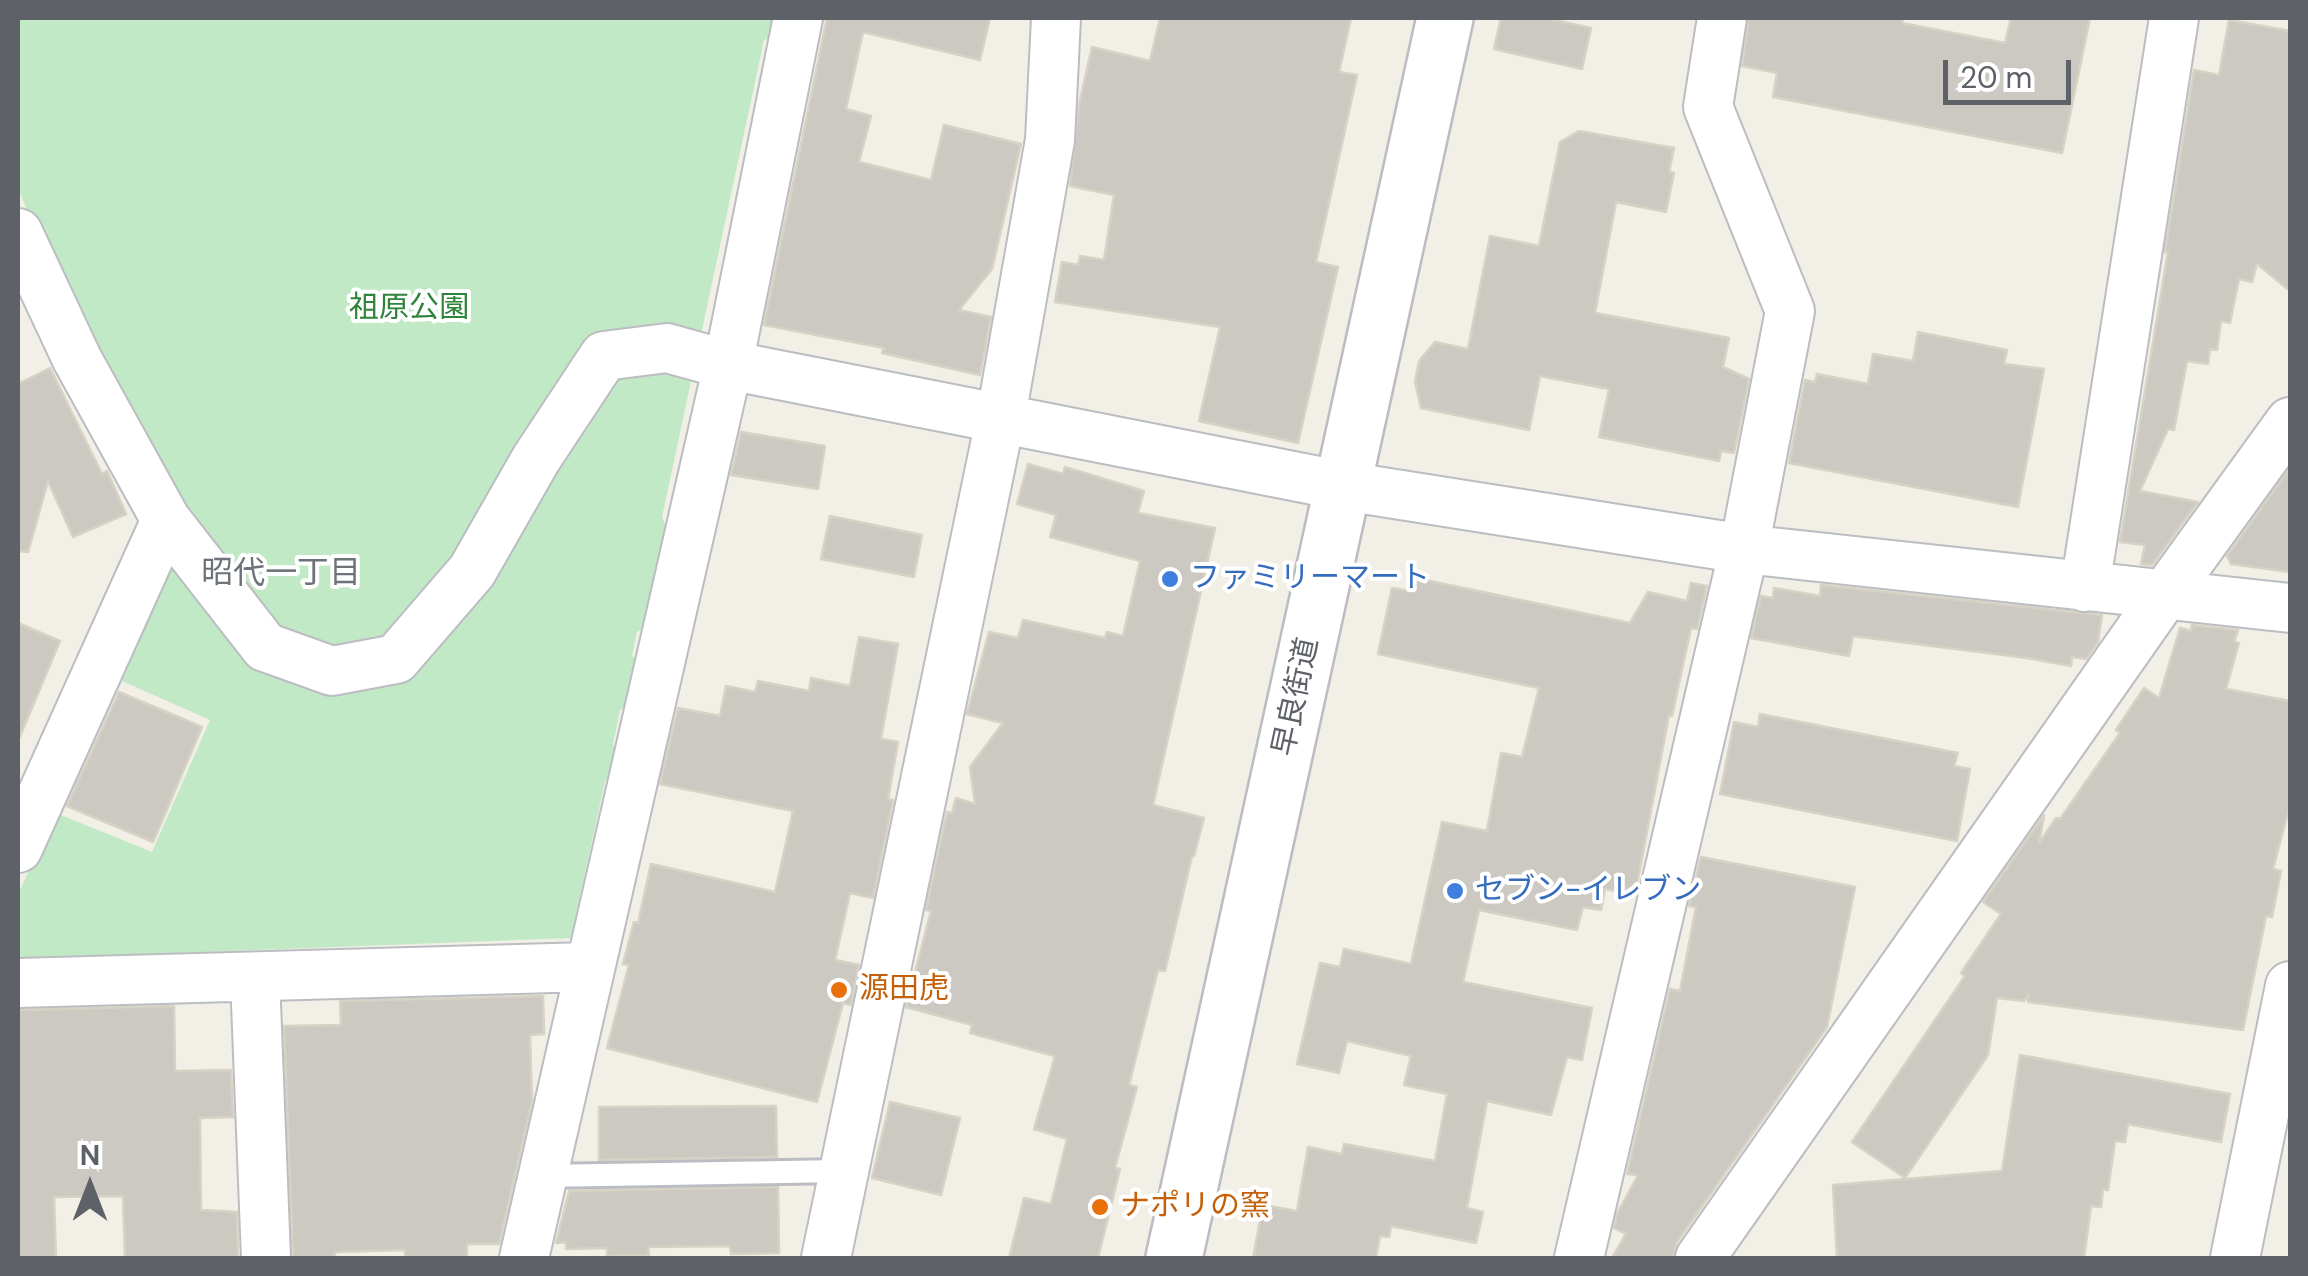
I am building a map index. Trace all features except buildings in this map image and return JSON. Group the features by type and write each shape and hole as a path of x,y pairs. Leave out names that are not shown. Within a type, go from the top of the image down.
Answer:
{"street":[{"path":"524,1258 728,365 798,18"},
{"path":"826,1258 1001,416 1050,140 1056,18"},
{"name":"早良街道","path":"1174,1258 1444,18"},
{"path":"1578,1258 1744,550 1790,311 1708,107 1722,18"},
{"path":"2085,587 2174,18"},
{"path":"18,233 77,359 166,520 264,647 332,672 396,659 472,571 536,460 604,356 667,348 728,365 1344,486 1744,550 2290,608"},
{"path":"1700,1258 2290,422"},
{"path":"18,848 166,520"},
{"path":"18,983 589,967"},
{"path":"254,978 266,1258"},
{"path":"2235,1258 2290,986"}],"lane":[{"path":"542,1176 844,1170"}],"green space":[{"name":"祖原公園","path":"18,18 786,18 783,33 764,40 662,517 667,530 652,625 637,632 632,656 644,666 641,696 620,710 613,745 623,764 605,781 571,938 18,959 18,894 56,813 152,852 210,720 122,681 173,563 152,446 39,239 18,188"}],"place":[{"name":"ファミリーマート","path":"1170,579"},
{"name":"セブン-イレブン","path":"1455,891"},
{"name":"源田虎","path":"839,990"},
{"name":"ナポリの窯","path":"1100,1207"}],"district":[{"name":"昭代一丁目","path":"281,575"}]}
